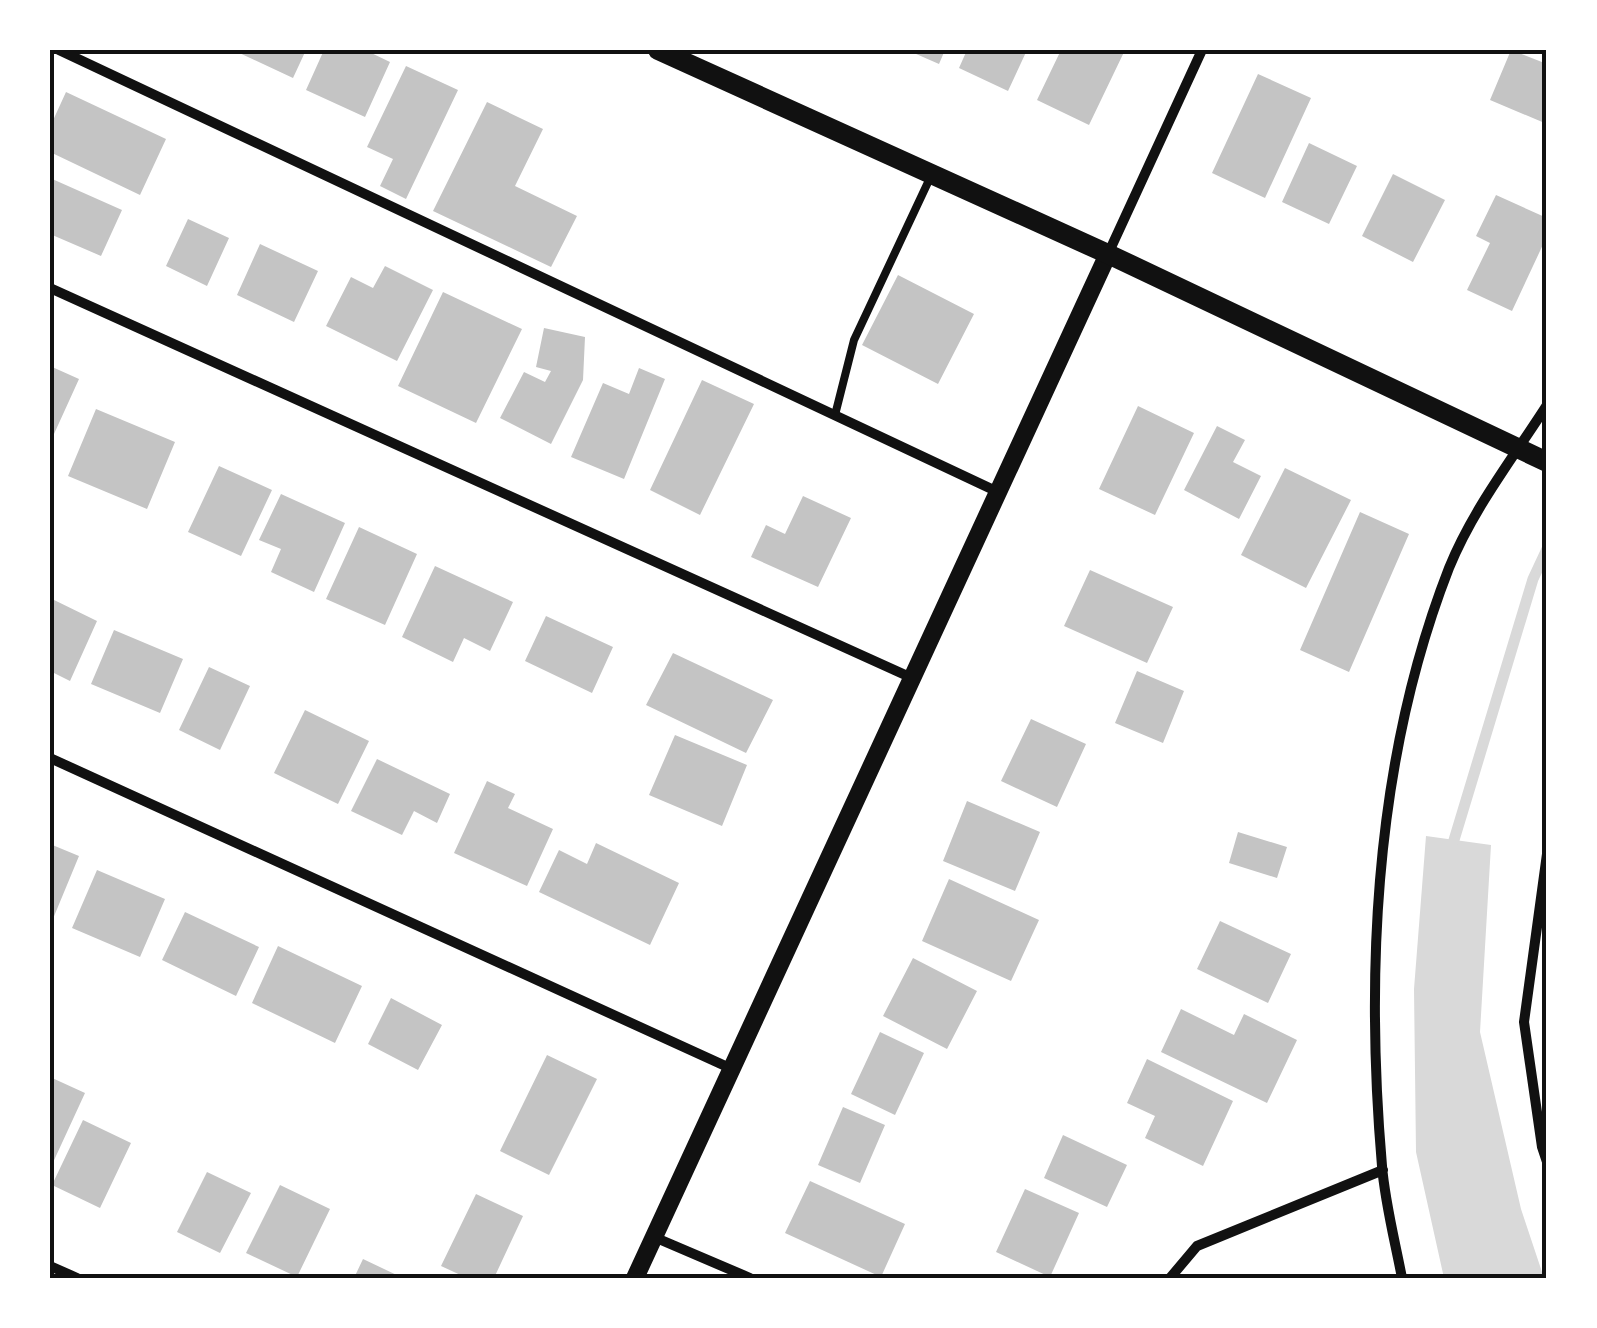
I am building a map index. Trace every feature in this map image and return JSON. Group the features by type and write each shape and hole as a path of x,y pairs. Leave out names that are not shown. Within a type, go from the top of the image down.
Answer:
{"main road":[{"path":"658,50 1108,254 1547,462"}],"street":[{"path":"59,50 998,492"},
{"path":"635,1278 1202,50"},
{"path":"50,288 912,678"},
{"path":"1402,1278 1382,1170 1375,1032 1379,919 1391,788 1413,681 1450,567 1477,511 1547,406"},
{"path":"50,758 732,1069"},
{"path":"1547,854 1524,1022 1547,1162"},
{"path":"1170,1278 1197,1246 1382,1170"},
{"path":"654,1236 750,1278"},
{"path":"50,1266 77,1278"}],"lane":[{"path":"835,415 854,340 932,174"}],"shaded area":[{"path":"1426,836 1491,845 1480,1032 1521,1209 1544,1278 1444,1278 1416,1152 1414,989"}],"building":[{"path":"233,50 306,50 293,78"},
{"path":"324,50 365,50 390,62 365,117 306,90"},
{"path":"907,50 945,50 939,64"},
{"path":"967,50 1027,50 1008,91 959,68"},
{"path":"1061,50 1125,50 1089,125 1037,100"},
{"path":"1511,50 1547,64 1547,124 1490,100"},
{"path":"406,66 458,90 406,199 380,186 393,159 367,147"},
{"path":"1258,74 1311,98 1265,198 1212,173"},
{"path":"66,92 166,139 140,195 50,152 50,127"},
{"path":"487,102 543,129 515,186 577,216 551,267 433,211"},
{"path":"1309,143 1357,166 1329,224 1282,202"},
{"path":"1393,174 1445,200 1413,262 1362,236"},
{"path":"50,178 122,210 101,256 50,234"},
{"path":"1496,195 1547,218 1547,236 1512,311 1467,290 1490,243 1476,236"},
{"path":"188,219 229,238 207,286 166,266"},
{"path":"260,244 318,271 294,322 237,295"},
{"path":"385,266 433,290 397,361 326,326 351,277 373,288"},
{"path":"898,275 974,314 938,384 862,345"},
{"path":"443,292 522,329 476,423 398,386"},
{"path":"544,328 585,337 583,380 551,444 500,418 524,372 545,382 551,371 536,367"},
{"path":"50,366 79,379 54,434 50,433"},
{"path":"639,368 665,379 624,479 571,457 603,383 629,394"},
{"path":"702,380 754,404 700,515 650,490"},
{"path":"1138,406 1194,433 1155,515 1099,489"},
{"path":"96,409 175,442 147,509 68,476"},
{"path":"1217,426 1245,440 1233,462 1261,476 1239,519 1184,490"},
{"path":"219,466 272,490 241,556 188,532"},
{"path":"1285,468 1351,500 1306,588 1241,555"},
{"path":"281,494 345,523 314,592 271,572 281,549 259,540"},
{"path":"803,496 851,518 818,587 751,557 766,525 785,534"},
{"path":"1360,512 1409,534 1349,672 1300,650"},
{"path":"359,527 417,554 385,625 326,599"},
{"path":"435,566 513,602 490,651 464,638 453,662 402,637"},
{"path":"1090,570 1173,607 1147,663 1064,626"},
{"path":"50,598 97,621 70,681 50,671"},
{"path":"546,616 613,647 592,693 525,661"},
{"path":"114,630 183,659 160,713 91,684"},
{"path":"673,653 773,700 746,753 646,705"},
{"path":"209,667 250,686 220,750 179,730"},
{"path":"1137,671 1184,691 1163,743 1115,723"},
{"path":"305,710 369,741 338,804 274,773"},
{"path":"1031,719 1086,744 1057,807 1001,781"},
{"path":"675,735 747,765 722,826 649,795"},
{"path":"377,759 450,794 437,823 414,811 402,835 351,811"},
{"path":"487,781 515,794 508,808 553,829 527,886 454,853"},
{"path":"967,801 1040,832 1015,891 943,861"},
{"path":"1238,832 1287,847 1277,878 1229,863"},
{"path":"596,843 679,883 650,945 539,892 559,850 587,864"},
{"path":"50,844 79,856 50,926"},
{"path":"97,870 165,899 140,957 72,928"},
{"path":"949,879 1039,920 1011,981 922,941"},
{"path":"185,912 259,947 236,996 162,960"},
{"path":"1220,921 1291,954 1268,1003 1197,969"},
{"path":"278,946 362,986 335,1043 252,1003"},
{"path":"913,958 977,991 947,1049 883,1016"},
{"path":"391,998 442,1025 418,1070 368,1044"},
{"path":"1181,1009 1234,1035 1244,1014 1297,1040 1267,1103 1161,1052"},
{"path":"880,1032 924,1053 895,1115 851,1094"},
{"path":"547,1055 597,1079 549,1175 500,1151"},
{"path":"1147,1059 1233,1101 1203,1166 1145,1138 1155,1116 1127,1103"},
{"path":"50,1077 85,1093 50,1169"},
{"path":"843,1107 885,1125 860,1183 818,1165"},
{"path":"83,1120 131,1143 100,1208 52,1185"},
{"path":"1063,1135 1127,1165 1107,1207 1044,1178"},
{"path":"207,1172 251,1193 220,1253 177,1232"},
{"path":"810,1181 905,1224 881,1277 785,1233"},
{"path":"280,1185 330,1209 297,1277 246,1253"},
{"path":"1025,1189 1079,1213 1050,1277 996,1252"},
{"path":"476,1194 523,1216 494,1278 467,1278 441,1266"},
{"path":"363,1259 403,1278 354,1278"}],"waterway":[{"path":"1454,840 1533,579 1547,549"}]}
